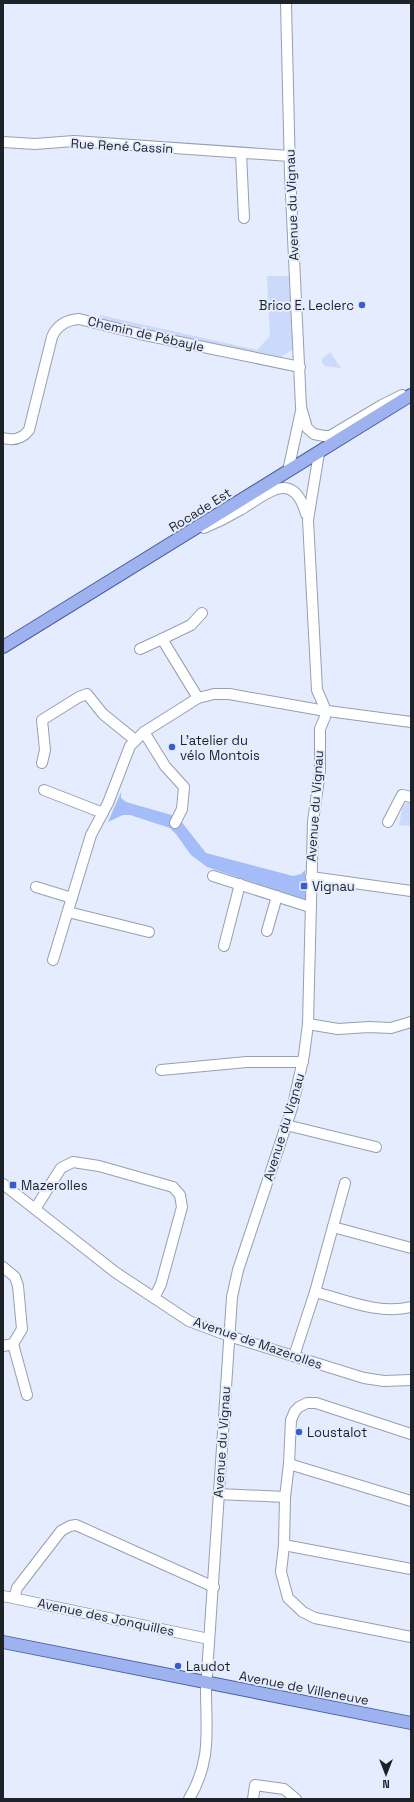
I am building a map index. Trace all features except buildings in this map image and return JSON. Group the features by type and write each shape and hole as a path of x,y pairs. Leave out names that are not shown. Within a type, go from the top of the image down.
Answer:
{"main road":[{"name":"Rocade Est","path":"3,647 411,395"},
{"name":"Avenue de Villeneuve","path":"3,1642 411,1723"}],"street":[{"name":"Avenue du Vignau","path":"286,3 290,156 301,407"},
{"name":"Rue René Cassin","path":"3,142 35,144 74,142 290,156"},
{"path":"241,153 244,218"},
{"name":"Chemin de Pébayle","path":"3,438 15,440 25,435 29,430 52,337 58,327 72,319 85,320 140,334 300,367"},
{"path":"301,407 307,428 319,436 330,436 382,405 411,391"},
{"path":"288,471 301,407"},
{"path":"319,453 308,520 317,690 325,711"},
{"path":"181,538 229,517 279,488 290,489 300,496 308,520"},
{"path":"140,649 191,625 202,613"},
{"path":"162,638 198,698"},
{"path":"42,763 45,750 42,720 79,697 87,694 103,714 135,740"},
{"path":"53,960 91,835 103,813 130,746 144,732 198,698 214,694 228,694 325,711 411,722"},
{"name":"Avenue du Vignau","path":"189,1799 202,1772 206,1753 206,1683 214,1587 218,1494 232,1297 238,1270 298,1088 308,1024 310,877 313,822 320,771 320,729 325,711"},
{"path":"144,732 165,766 184,787 182,809 175,823"},
{"path":"44,790 103,813"},
{"path":"388,822 402,796 411,797"},
{"path":"213,876 310,907"},
{"path":"310,877 411,891"},
{"path":"224,946 240,884"},
{"path":"36,887 72,898"},
{"path":"267,931 277,896"},
{"path":"68,912 149,932"},
{"path":"308,1024 338,1029 369,1027 391,1028 411,1022"},
{"path":"161,1070 247,1062 303,1062"},
{"path":"286,1125 376,1147"},
{"path":"35,1209 60,1168 73,1162 99,1166 173,1187 180,1195 182,1206 161,1284 154,1298"},
{"path":"294,1356 315,1292 345,1183"},
{"name":"Avenue de Mazerolles","path":"3,1184 115,1272 190,1321 229,1336 372,1380 411,1380"},
{"path":"333,1227 411,1248"},
{"path":"3,1267 15,1277 18,1286 22,1329 8,1345 27,1395"},
{"path":"315,1292 379,1309 397,1310 411,1307"},
{"path":"411,1434 316,1403 308,1403 295,1411 291,1420 289,1464 285,1497 284,1545 281,1572 284,1589 288,1598 304,1612 315,1618 411,1638"},
{"path":"289,1464 411,1502"},
{"path":"218,1494 285,1497"},
{"path":"14,1598 17,1588 61,1531 70,1526 76,1525 214,1587"},
{"path":"284,1545 411,1569"},
{"name":"Avenue des Jonquilles","path":"3,1596 209,1639"},
{"path":"253,1799 255,1785 284,1789 296,1799"}],"shaded area":[{"path":"267,276 289,276 293,349 280,358 185,339 100,317 100,315 257,350 270,336"},
{"path":"330,352 341,368 325,366 322,363 322,359"},
{"path":"121,792 121,798 126,802 175,816 180,820 206,853 293,876 301,874 305,870 306,901 207,867 191,855 170,828 130,815 123,815 108,822"},
{"path":"411,800 411,826 399,825 403,805"}],"place":[{"name":"Brico E. Leclerc","path":"362,305"},
{"name":"L'atelier du vélo Montois","path":"172,747"},
{"name":"Vignau","path":"304,886"},
{"name":"Mazerolles","path":"13,1185"},
{"name":"Loustalot","path":"299,1432"},
{"name":"Laudot","path":"178,1666"}]}
